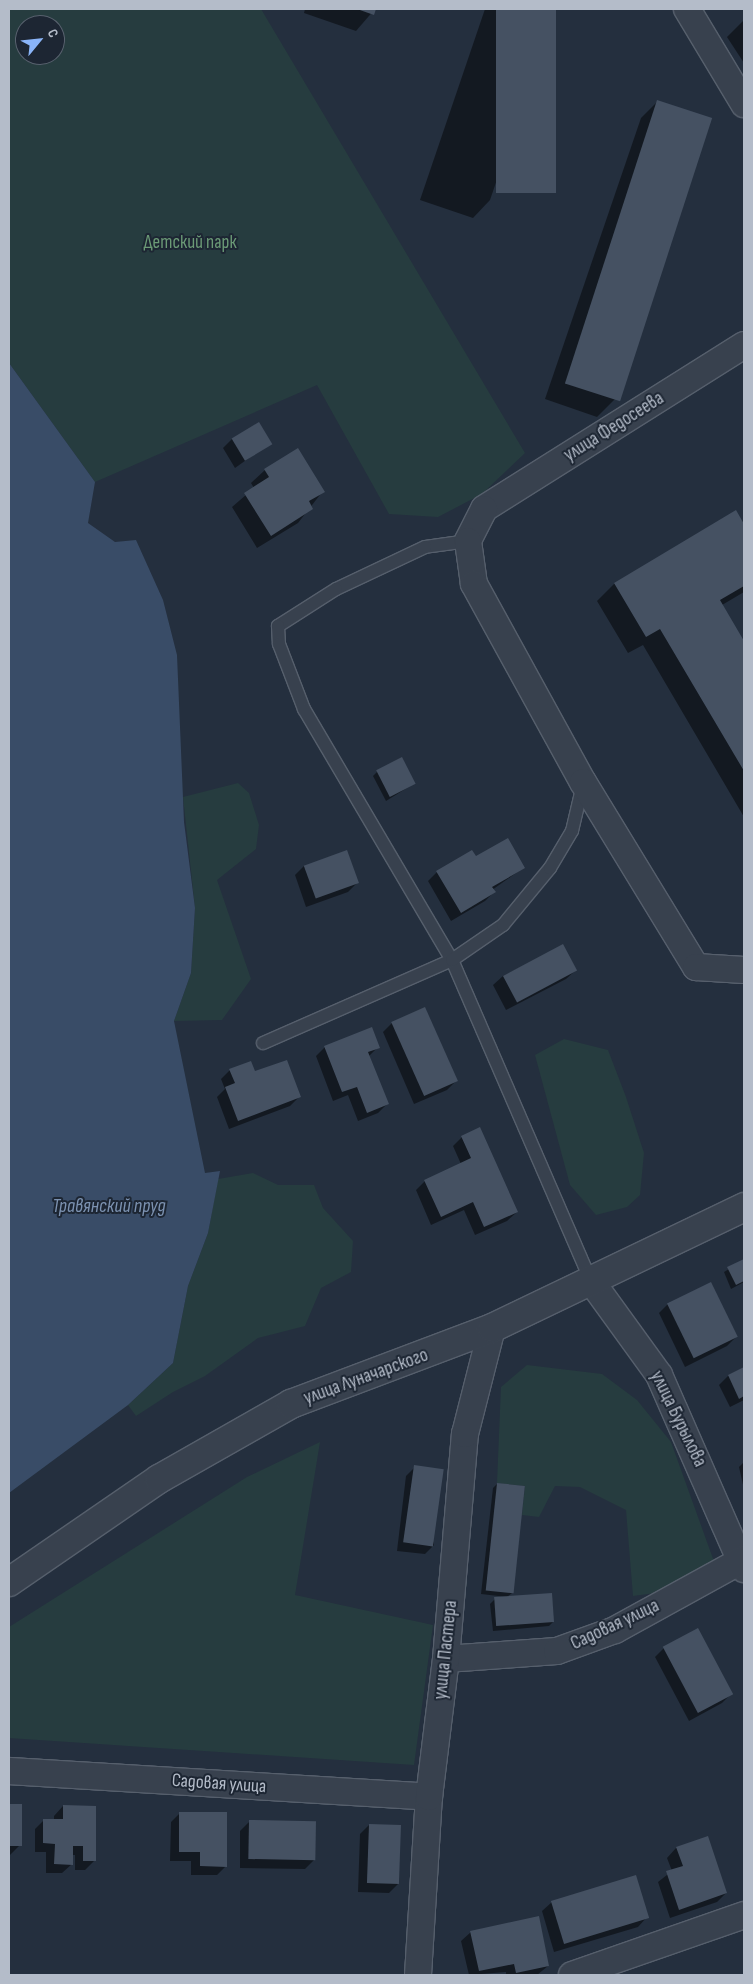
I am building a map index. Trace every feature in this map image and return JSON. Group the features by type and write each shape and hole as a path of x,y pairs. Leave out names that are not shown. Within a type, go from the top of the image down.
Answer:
{"street":[{"path":"687,9 744,104"},
{"name":"улица Федосеева","path":"468,541 484,509 744,344"},
{"path":"468,541 474,584 583,782 696,967 744,970"},
{"name":"улица Луначарского","path":"9,1582 159,1478 291,1404 492,1328 744,1207"},
{"name":"улица Бурылова","path":"591,1281 659,1375 743,1563"},
{"name":"улица Пастера","path":"418,1975 429,1796 446,1659 465,1434 492,1328"},
{"name":"Садовая улица","path":"446,1659 557,1651 615,1630 743,1563"},
{"name":"Садовая улица","path":"9,1771 429,1796"},
{"path":"572,1975 744,1915"}],"lane":[{"path":"468,541 425,547 336,588 278,626 279,644 304,709 452,960 591,1281"},
{"path":"263,1043 452,960 503,925 550,868 572,831 583,782"}],"green space":[{"name":"Детский парк","path":"9,9 261,9 525,453 482,494 438,517 389,514 317,385 95,482 9,363"},
{"path":"238,783 249,793 259,825 256,849 217,880 251,979 222,1020 174,1021 191,973 195,908 183,797"},
{"path":"564,1039 608,1050 626,1097 644,1153 640,1195 627,1207 596,1215 570,1185 535,1055"},
{"path":"253,1173 278,1185 314,1185 323,1208 353,1241 351,1272 321,1288 305,1326 258,1338 205,1376 173,1392 136,1416 128,1405 173,1363 188,1286 208,1233 218,1179"},
{"path":"527,1365 602,1374 637,1400 671,1442 716,1567 685,1589 633,1596 626,1510 580,1487 555,1486 539,1517 522,1515 525,1486 497,1483 501,1387"},
{"path":"320,1442 295,1595 433,1625 414,1765 9,1738 9,1627 247,1477"}],"water":[{"name":"Травянский пруд","path":"9,363 95,482 88,523 115,542 136,540 163,600 177,655 184,822 195,908 191,973 174,1021 205,1173 220,1171 208,1233 188,1286 173,1363 128,1405 9,1493"}],"building":[{"path":"357,9 376,9 374,15"},
{"path":"496,9 556,9 556,193 496,193"},
{"path":"657,100 712,118 620,401 565,383"},
{"path":"259,422 272,444 245,461 232,438"},
{"path":"298,448 325,492 309,501 313,509 271,536 244,493 269,477 264,469"},
{"path":"736,510 744,524 744,586 720,600 744,641 744,771 660,629 646,637 614,583"},
{"path":"402,757 416,784 390,797 376,770"},
{"path":"508,838 525,868 492,887 496,892 461,913 436,871 472,850 476,856"},
{"path":"347,850 359,883 316,899 304,866"},
{"path":"563,944 577,970 517,1002 503,976"},
{"path":"425,1007 458,1081 424,1096 391,1022"},
{"path":"372,1027 380,1048 368,1052 389,1104 367,1113 357,1087 342,1092 324,1046"},
{"path":"287,1060 301,1097 238,1121 225,1087 235,1083 229,1069 251,1061 255,1071"},
{"path":"480,1127 518,1212 484,1227 473,1202 441,1217 424,1180 471,1158 461,1136"},
{"path":"744,1259 744,1281 736,1285 727,1267"},
{"path":"711,1282 738,1337 694,1358 667,1303"},
{"path":"744,1367 744,1396 739,1399 728,1375"},
{"path":"414,1465 444,1469 433,1546 403,1542"},
{"path":"497,1483 525,1486 514,1593 486,1590"},
{"path":"552,1593 554,1622 496,1626 494,1597"},
{"path":"698,1628 733,1694 698,1713 663,1647"},
{"path":"9,1804 22,1804 22,1846 9,1846"},
{"path":"63,1805 96,1806 96,1861 83,1861 83,1846 73,1846 73,1865 54,1864 55,1844 43,1843 43,1819 63,1819"},
{"path":"179,1812 227,1812 227,1867 200,1866 200,1852 179,1852"},
{"path":"249,1820 316,1821 315,1860 248,1859"},
{"path":"369,1824 401,1825 399,1884 367,1883"},
{"path":"708,1836 727,1893 679,1910 666,1871 683,1866 676,1847"},
{"path":"636,1875 649,1918 564,1944 551,1901"},
{"path":"539,1916 549,1966 516,1973 514,1964 479,1971 470,1931"}]}
